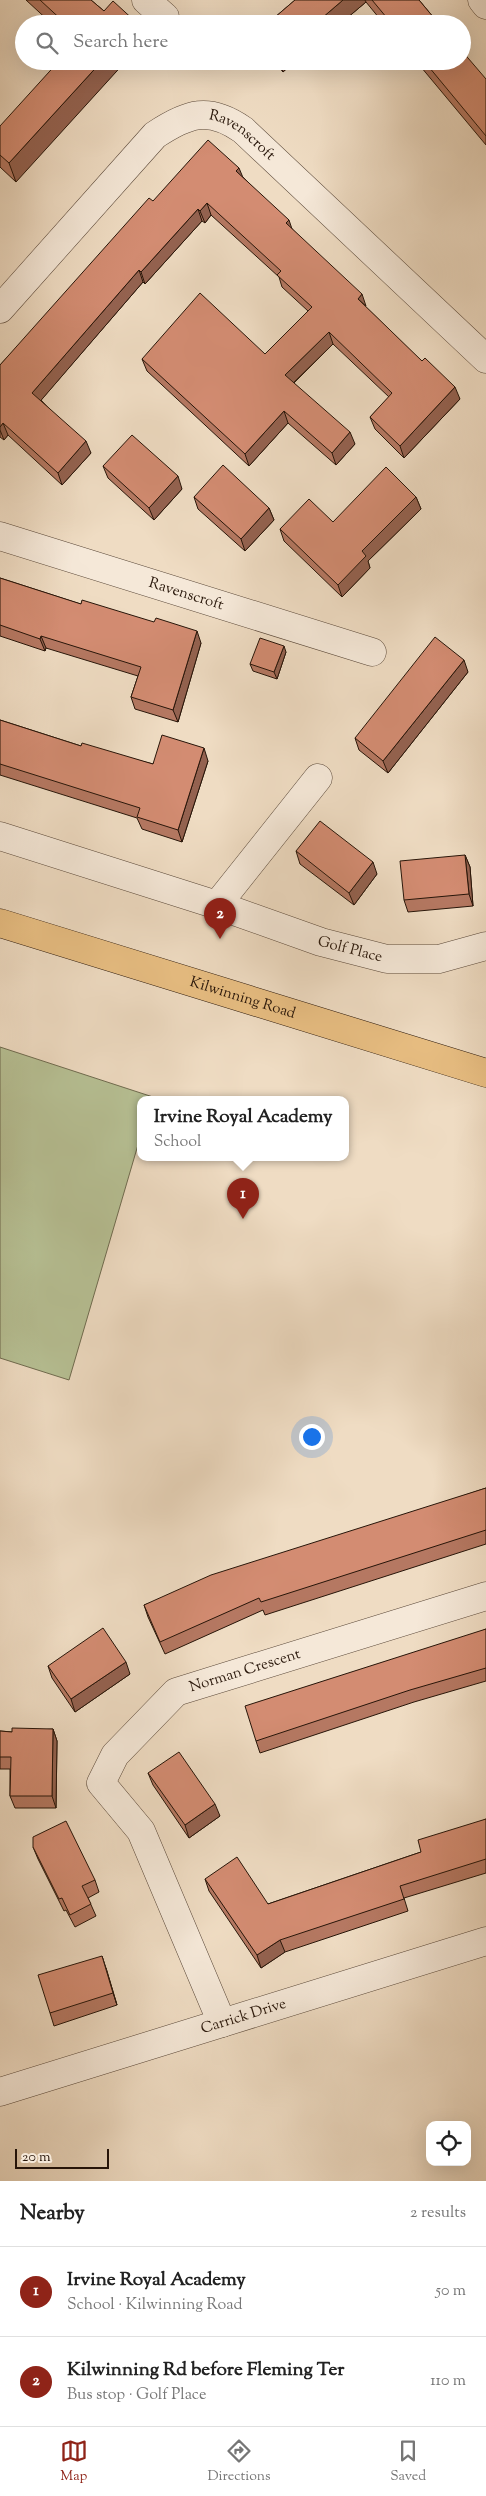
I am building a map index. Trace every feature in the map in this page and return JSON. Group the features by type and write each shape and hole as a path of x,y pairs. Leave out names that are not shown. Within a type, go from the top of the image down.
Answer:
{"main road":[{"name":"Kilwinning Road","path":"0,923 486,1073"}],"street":[{"path":"482,0 486,5"},
{"name":"Ravenscroft","path":"0,309 155,135 176,121 209,114 230,121 243,130 486,359"},
{"name":"Ravenscroft","path":"0,536 372,652"},
{"path":"0,836 218,905 318,778"},
{"name":"Golf Place","path":"218,905 321,942 387,958 439,959 486,946"},
{"name":"Norman Crescent","path":"222,2023 141,1831 101,1783 115,1755 176,1692 486,1596"},
{"name":"Carrick Drive","path":"0,2092 486,1941"}],"green space":[{"path":"0,1047 150,1096 137,1096 137,1148 69,1380 0,1358"}],"building":[{"path":"40,0 91,0 104,11 113,1 128,15 56,15"},
{"path":"295,0 343,0 326,15 278,15"},
{"path":"372,0 419,0 432,15 384,15"},
{"path":"471,62 486,79 486,136 431,70 471,70"},
{"path":"51,70 94,70 9,163 0,155 0,126"},
{"path":"208,140 239,168 236,171 289,220 286,223 362,294 358,299 422,361 425,358 455,387 400,446 370,417 392,393 329,332 285,375 350,432 332,453 284,411 245,454 142,359 200,293 265,354 312,307 277,275 281,271 207,203 200,211 198,209 141,272 139,270 32,393 86,441 58,473 3,423 0,427 0,365 149,198 153,201"},
{"path":"132,435 178,476 149,508 103,466"},
{"path":"223,465 269,508 241,539 194,497"},
{"path":"386,467 416,497 362,551 366,556 338,585 280,529 309,499 333,522"},
{"path":"0,578 81,604 82,600 154,622 156,618 197,631 173,710 131,697 141,667 41,636 40,639 0,625"},
{"path":"435,637 464,660 383,761 355,738"},
{"path":"260,638 284,646 274,672 250,664"},
{"path":"0,720 81,746 82,743 153,764 162,735 204,748 178,830 137,817 140,808 0,764"},
{"path":"320,821 373,862 349,893 296,851"},
{"path":"465,855 469,894 404,900 400,861"},
{"path":"486,1488 486,1530 261,1602 259,1598 160,1642 144,1605 211,1575"},
{"path":"103,1628 126,1662 71,1699 48,1666"},
{"path":"486,1629 486,1668 410,1690 256,1741 245,1706"},
{"path":"12,1728 53,1729 52,1796 10,1796 11,1757 0,1757 0,1731 12,1732"},
{"path":"179,1752 215,1804 185,1825 148,1773"},
{"path":"486,1819 486,1859 400,1886 404,1899 280,1940 257,1955 205,1879 237,1857 268,1904 421,1852 418,1840"},
{"path":"66,1821 95,1880 82,1886 91,1904 70,1915 62,1898 59,1899 33,1847 33,1837"},
{"path":"102,1956 113,1993 50,2013 38,1975"}],"place":[{"name":"Kilwinning Rd before Fleming Ter","path":"220,939"},
{"name":"Irvine Royal Academy","path":"243,1219"}]}
